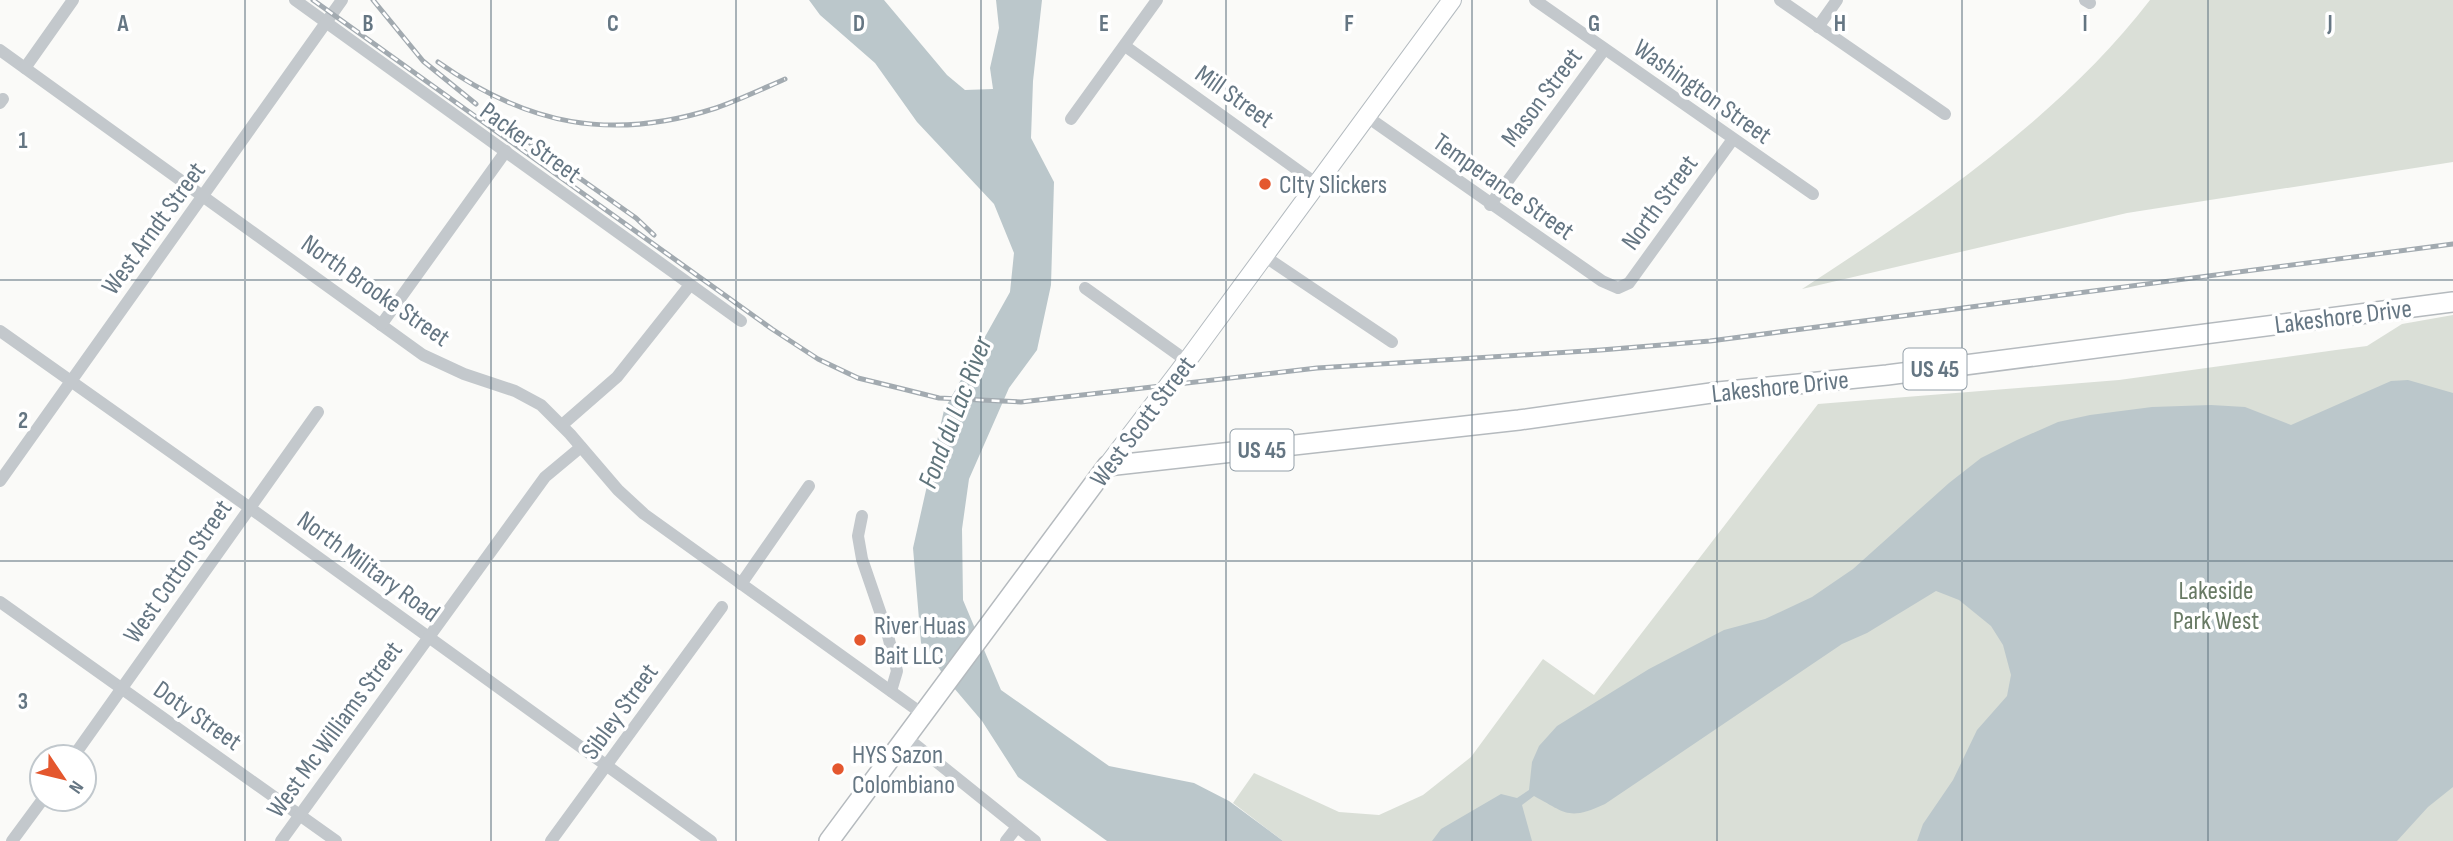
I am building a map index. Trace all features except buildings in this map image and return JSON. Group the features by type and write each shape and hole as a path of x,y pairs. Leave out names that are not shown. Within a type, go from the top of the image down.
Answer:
{"main road":[{"name":"West Scott Street","path":"829,841 1452,0"},
{"name":"Lakeshore Drive","path":"1107,466 1506,421 1718,392 1887,375 2453,302"}],"street":[{"path":"25,68 73,0"},
{"name":"Packer Street","path":"295,0 741,321"},
{"name":"West Arndt Street","path":"0,481 342,0"},
{"path":"1071,119 1157,0"},
{"name":"Washington Street","path":"1535,0 1813,194"},
{"path":"1780,0 1945,114"},
{"path":"1818,27 1837,0"},
{"name":"Mill Street","path":"1125,46 1317,184"},
{"name":"North Brooke Street","path":"0,50 423,355 464,374 527,396 562,425 606,478 636,508 924,715"},
{"name":"Mason Street","path":"1490,205 1604,50"},
{"name":"Temperance Street","path":"1366,116 1592,275 1618,288"},
{"name":"North Street","path":"1618,288 1629,283 1733,139"},
{"path":"381,325 506,151"},
{"path":"1264,256 1392,342"},
{"path":"562,425 617,377 690,285"},
{"path":"1085,288 1187,361"},
{"name":"North Military Road","path":"0,331 710,841"},
{"name":"West Cotton Street","path":"83,743 318,412"},
{"name":"West Mc Williams Street","path":"281,841 545,477 581,447"},
{"path":"741,584 809,486"},
{"path":"862,516 858,536 862,559 897,671 891,691"},
{"name":"Doty Street","path":"0,602 336,841"},
{"name":"Sibley Street","path":"551,841 722,607"},
{"path":"907,738 1035,841"},
{"path":"12,841 33,813"},
{"path":"1006,841 1017,827"}],"green space":[{"path":"2150,0 2453,0 2453,162 2127,213 1802,289 1895,227 2033,122 2075,83"},
{"name":"Lakeside Park West","path":"2453,315 2453,841 1283,841 1233,803 1254,773 1339,812 1379,815 1423,795 1471,757 1543,659 1594,695 1818,404 2119,380 2367,346 2402,324"}],"water":[{"name":"Fond du Lac River","path":"809,0 884,0 947,75 965,90 993,89 990,68 999,28 996,0 1042,0 1033,81 1031,138 1054,182 1051,285 1037,350 1009,388 969,479 962,529 963,600 1001,690 1109,766 1194,783 1229,801 1283,841 1107,841 1018,777 982,721 948,681 921,643 913,548 944,410 1010,292 1014,253 994,204 917,122 875,63 820,15"},
{"name":"Lakeside Park West","path":"2408,380 2453,393 2453,787 2428,807 2397,841 1917,841 1923,824 1953,780 1977,730 2007,696 2011,675 2003,645 1991,626 1959,600 1936,591 1867,633 1842,644 1605,804 1583,812 1568,813 1534,796 1522,805 1532,841 1432,841 1441,829 1501,794 1517,798 1529,790 1532,762 1539,746 1557,726 1649,669 1724,630 1765,619 1812,597 1853,569 1981,458 2017,440 2058,422 2152,407 2245,407 2291,425 2391,381"}],"railway":[{"path":"313,0 772,329 818,359 858,378 939,398 1021,402 1317,368 1710,341 2453,244"},
{"path":"373,0 423,61 476,104"},
{"path":"438,62 504,101 537,113 605,125 641,124 678,118 725,105 785,79"},
{"path":"496,119 636,218 654,235"}],"place":[{"name":"CIty Slickers","path":"1265,184"},
{"name":"River Huas Bait LLC","path":"860,640"},
{"name":"HYS Sazon Colombiano","path":"838,769"}]}
